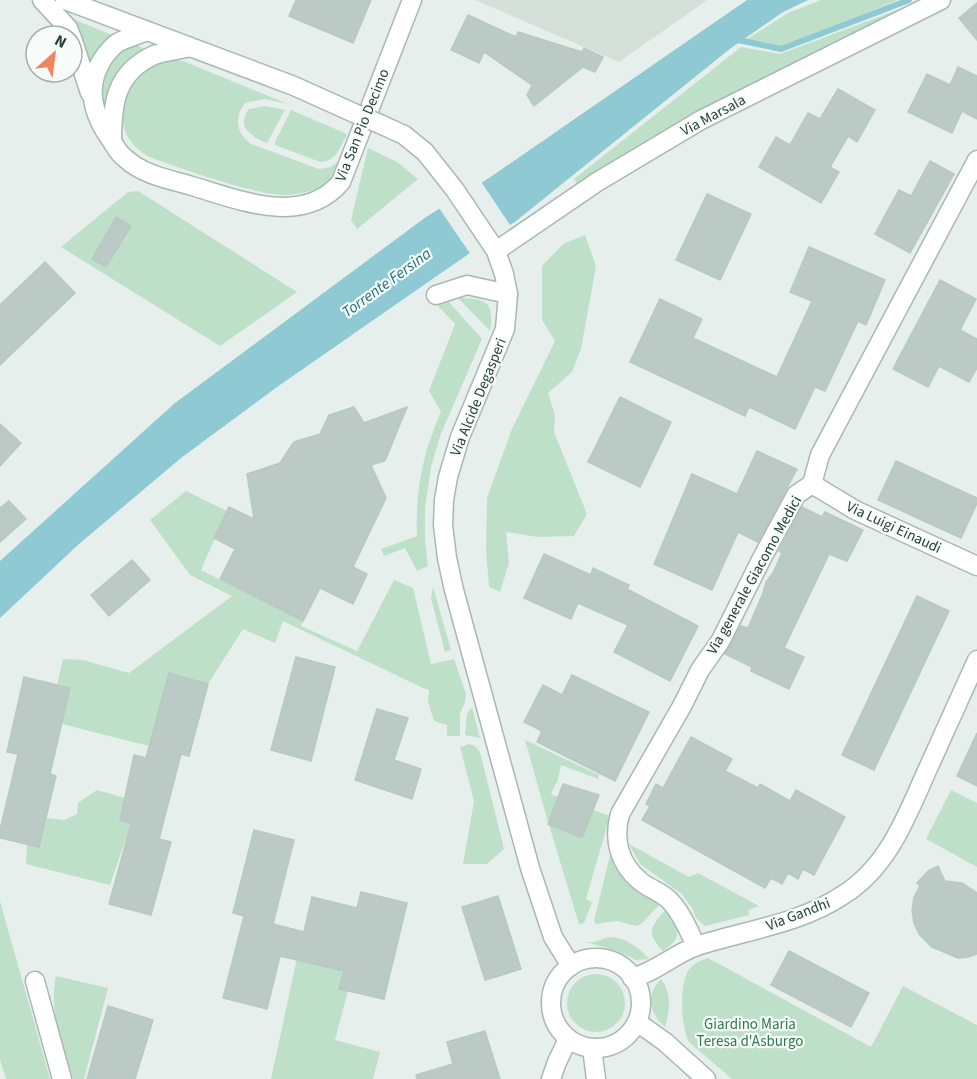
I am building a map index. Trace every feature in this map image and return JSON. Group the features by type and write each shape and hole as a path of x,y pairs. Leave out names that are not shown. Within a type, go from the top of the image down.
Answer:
{"street":[{"path":"42,0 64,24"},
{"name":"Via Alcide Degasperi","path":"65,0 294,86 404,135 425,152 458,195 493,247 504,274 508,294 506,329 452,458 444,500 443,525 454,590 530,868 553,937 571,966"},
{"name":"Via San Pio Decimo","path":"147,31 117,43 105,55 98,67 92,82 92,97 101,127 123,157 143,171 250,204 276,207 319,200 334,191 346,172 412,0"},
{"name":"Via Marsala","path":"493,247 701,120 942,0"},
{"path":"112,141 115,96 121,83 135,67 154,55 190,47"},
{"path":"84,74 92,97"},
{"name":"Via generale Giacomo Medici","path":"696,946 679,912 669,899 640,881 627,867 616,841 616,826 620,814 700,670 721,640 796,495 812,484 820,455 977,160"},
{"path":"436,296 467,285 508,294"},
{"name":"Via Luigi Einaudi","path":"812,484 855,510 977,566"},
{"name":"Via Gandhi","path":"632,978 643,975 696,946 819,909 844,895 868,875 896,838 977,660"},
{"path":"589,959 607,960 624,968 632,978 640,996 640,1009 630,1032 615,1044 592,1048 579,1045 568,1039 555,1022 551,1002 557,981 571,966 589,959"},
{"path":"34,981 62,1079"},
{"path":"636,1022 666,1042 706,1079"},
{"path":"551,1079 568,1039"},
{"path":"592,1048 596,1079"}],"shaded area":[{"path":"475,0 707,0 619,62"}],"green space":[{"path":"821,0 898,0 783,47 747,39 788,13"},
{"path":"908,6 701,109 578,185 574,179 741,47 780,54"},
{"path":"73,19 112,35 88,60 84,45 84,24 72,22"},
{"path":"133,46 145,49 117,74 108,90 104,109 99,90 105,70 114,57"},
{"path":"173,60 183,61 288,104 264,99 245,103 238,120 242,135 251,144 319,169 331,167 341,160 331,180 316,189 279,195 215,179 158,160 140,151 125,132 122,122 124,100 134,80 143,72"},
{"path":"265,106 285,110 267,143 251,134 244,121 249,109"},
{"path":"291,110 347,134 334,156 320,162 275,145"},
{"path":"368,148 397,162 418,179 357,229 351,220"},
{"path":"138,191 297,292 220,346 61,247 128,192"},
{"path":"585,235 596,266 581,349 572,372 548,393 555,415 554,432 587,514 574,536 538,537 506,532 509,563 500,592 489,587 486,549 487,498 512,429 555,341 542,320 542,266 563,244"},
{"path":"458,298 475,299 486,303 491,313 490,331"},
{"path":"448,301 482,339 440,436 431,467 425,508 428,566 417,571 405,548 384,556 381,549 417,536 417,503 422,472 429,442 441,412 429,391 455,324 438,306"},
{"path":"186,491 227,511 201,570 303,621 301,626 357,651 394,580 413,588 431,664 454,659 466,694 460,714 460,736 447,736 447,725 434,721 428,702 429,690 283,621 275,643 243,629 208,684 169,674 149,746 62,724 70,688 57,685 63,659 83,660 129,673 232,596 190,575 150,520"},
{"path":"433,587 451,650 445,652 431,598"},
{"path":"472,707 480,738 465,735 467,714"},
{"path":"525,740 599,775 598,779 561,765 557,783 551,794 558,797 548,822"},
{"path":"469,744 475,746 480,752 504,849 487,864 463,864 474,801 460,747"},
{"path":"97,790 125,798 120,820 131,824 110,885 26,864 27,844 39,847 46,818 64,820 77,814 78,803"},
{"path":"951,790 977,803 977,867 926,839"},
{"path":"593,810 610,816 586,899 592,902 584,923 579,924 549,825 582,838"},
{"path":"629,844 689,877 698,873 759,906 748,910 749,915 705,926 696,918 682,894 640,864"},
{"path":"611,851 661,903 641,924 636,926 617,921 596,924 594,921"},
{"path":"0,901 50,1079 6,1079 0,1060"},
{"path":"667,908 676,926 677,936 663,951 654,938 652,929"},
{"path":"608,937 631,943 649,959 636,960 617,951 586,942 595,942"},
{"path":"297,958 344,971 340,988 348,991 335,1040 380,1052 373,1079 271,1079"},
{"name":"Giardino Maria Teresa d'Asburgo","path":"708,958 871,1047 903,986 977,1025 977,1079 732,1079 689,1042 684,1027 682,996 685,977 692,966"},
{"path":"590,974 602,974 617,982 625,997 625,1009 617,1024 602,1032 590,1032 575,1024 567,1009 567,997 575,982"},
{"path":"56,976 108,988 84,1079 73,1079 61,1041 54,1002"},
{"path":"661,979 665,984 669,1002 665,1027 655,1016 651,1004 653,992"}],"water":[{"name":"Torrente Fersina","path":"747,0 808,0 783,12 731,48 516,221 277,387 181,458 79,544 0,618 0,561 175,403 426,217 489,178"}],"pier":[{"path":"480,180 512,228 471,255 439,208"}],"building":[{"path":"296,0 371,0 353,43 289,16"},
{"path":"977,3 977,40 959,18"},
{"path":"468,15 516,37 518,32 582,52 584,48 603,57 595,72 583,67 534,106 527,95 532,85 484,52 479,63 451,50"},
{"path":"958,67 977,76 977,119 962,111 952,133 908,112 927,74 950,85"},
{"path":"838,89 875,110 857,142 848,136 830,167 839,172 821,203 759,167 776,137 790,145 808,113 820,119"},
{"path":"930,161 954,174 910,253 875,234 899,190 911,196"},
{"path":"707,194 751,214 720,280 676,260"},
{"path":"116,217 131,226 106,267 92,259"},
{"path":"809,247 885,280 866,325 858,321 825,391 815,387 795,429 749,407 745,416 630,362 660,299 702,319 693,338 777,377 812,301 790,292"},
{"path":"45,262 75,293 0,365 0,305"},
{"path":"940,280 976,299 960,330 977,339 977,368 969,382 939,366 928,387 893,369"},
{"path":"620,397 671,422 640,487 588,462"},
{"path":"354,407 364,423 407,407 385,461 371,465 386,498 353,567 367,574 353,604 320,588 303,621 220,579 235,549 214,538 229,507 254,519 247,474 280,463 294,442 320,434 329,415"},
{"path":"0,424 21,443 0,466"},
{"path":"757,451 797,469 758,542 738,532 712,590 654,564 692,474 737,494"},
{"path":"896,461 977,498 977,503 961,538 878,500"},
{"path":"9,501 26,519 0,542 0,508"},
{"path":"802,507 822,517 825,512 863,530 847,561 829,554 784,648 804,657 789,689 751,671 752,667 725,654 741,626 748,628 766,582 782,553 779,551"},
{"path":"544,554 591,575 593,568 629,585 627,589 698,626 670,681 614,652 628,625 578,603 571,619 524,598"},
{"path":"132,560 150,580 109,616 91,595"},
{"path":"917,596 949,611 874,770 842,755"},
{"path":"296,657 335,667 311,761 271,750"},
{"path":"169,673 208,684 189,756 181,754 159,839 171,842 151,915 109,904 131,824 120,820 134,755 146,758"},
{"path":"572,675 649,712 615,781 537,742 542,731 524,722 543,685 562,695"},
{"path":"24,677 70,688 50,774 56,776 39,847 0,838 18,754 7,752"},
{"path":"377,709 408,718 394,760 421,769 412,799 355,780"},
{"path":"977,733 977,786 957,776"},
{"path":"691,737 732,759 725,771 758,788 760,784 790,801 796,790 845,817 814,875 803,869 798,879 788,873 782,884 771,878 765,888 642,820 650,806 646,804 656,784 663,788"},
{"path":"563,784 599,795 582,838 548,824"},
{"path":"254,830 294,840 273,924 304,932 312,897 357,908 361,892 407,903 384,999 339,989 344,971 280,956 267,1009 223,998 244,916 233,913"},
{"path":"938,866 945,881 962,883 977,893 977,954 958,958 932,947 919,934 914,923 912,910 914,897 920,886 917,883 928,871"},
{"path":"498,896 521,969 485,980 462,907"},
{"path":"789,951 869,993 851,1027 771,985"},
{"path":"108,1006 153,1020 135,1079 87,1079"},
{"path":"485,1031 500,1079 417,1079 416,1075 453,1064 447,1042"}],"waterway":[{"path":"734,39 781,49 909,0"}]}
